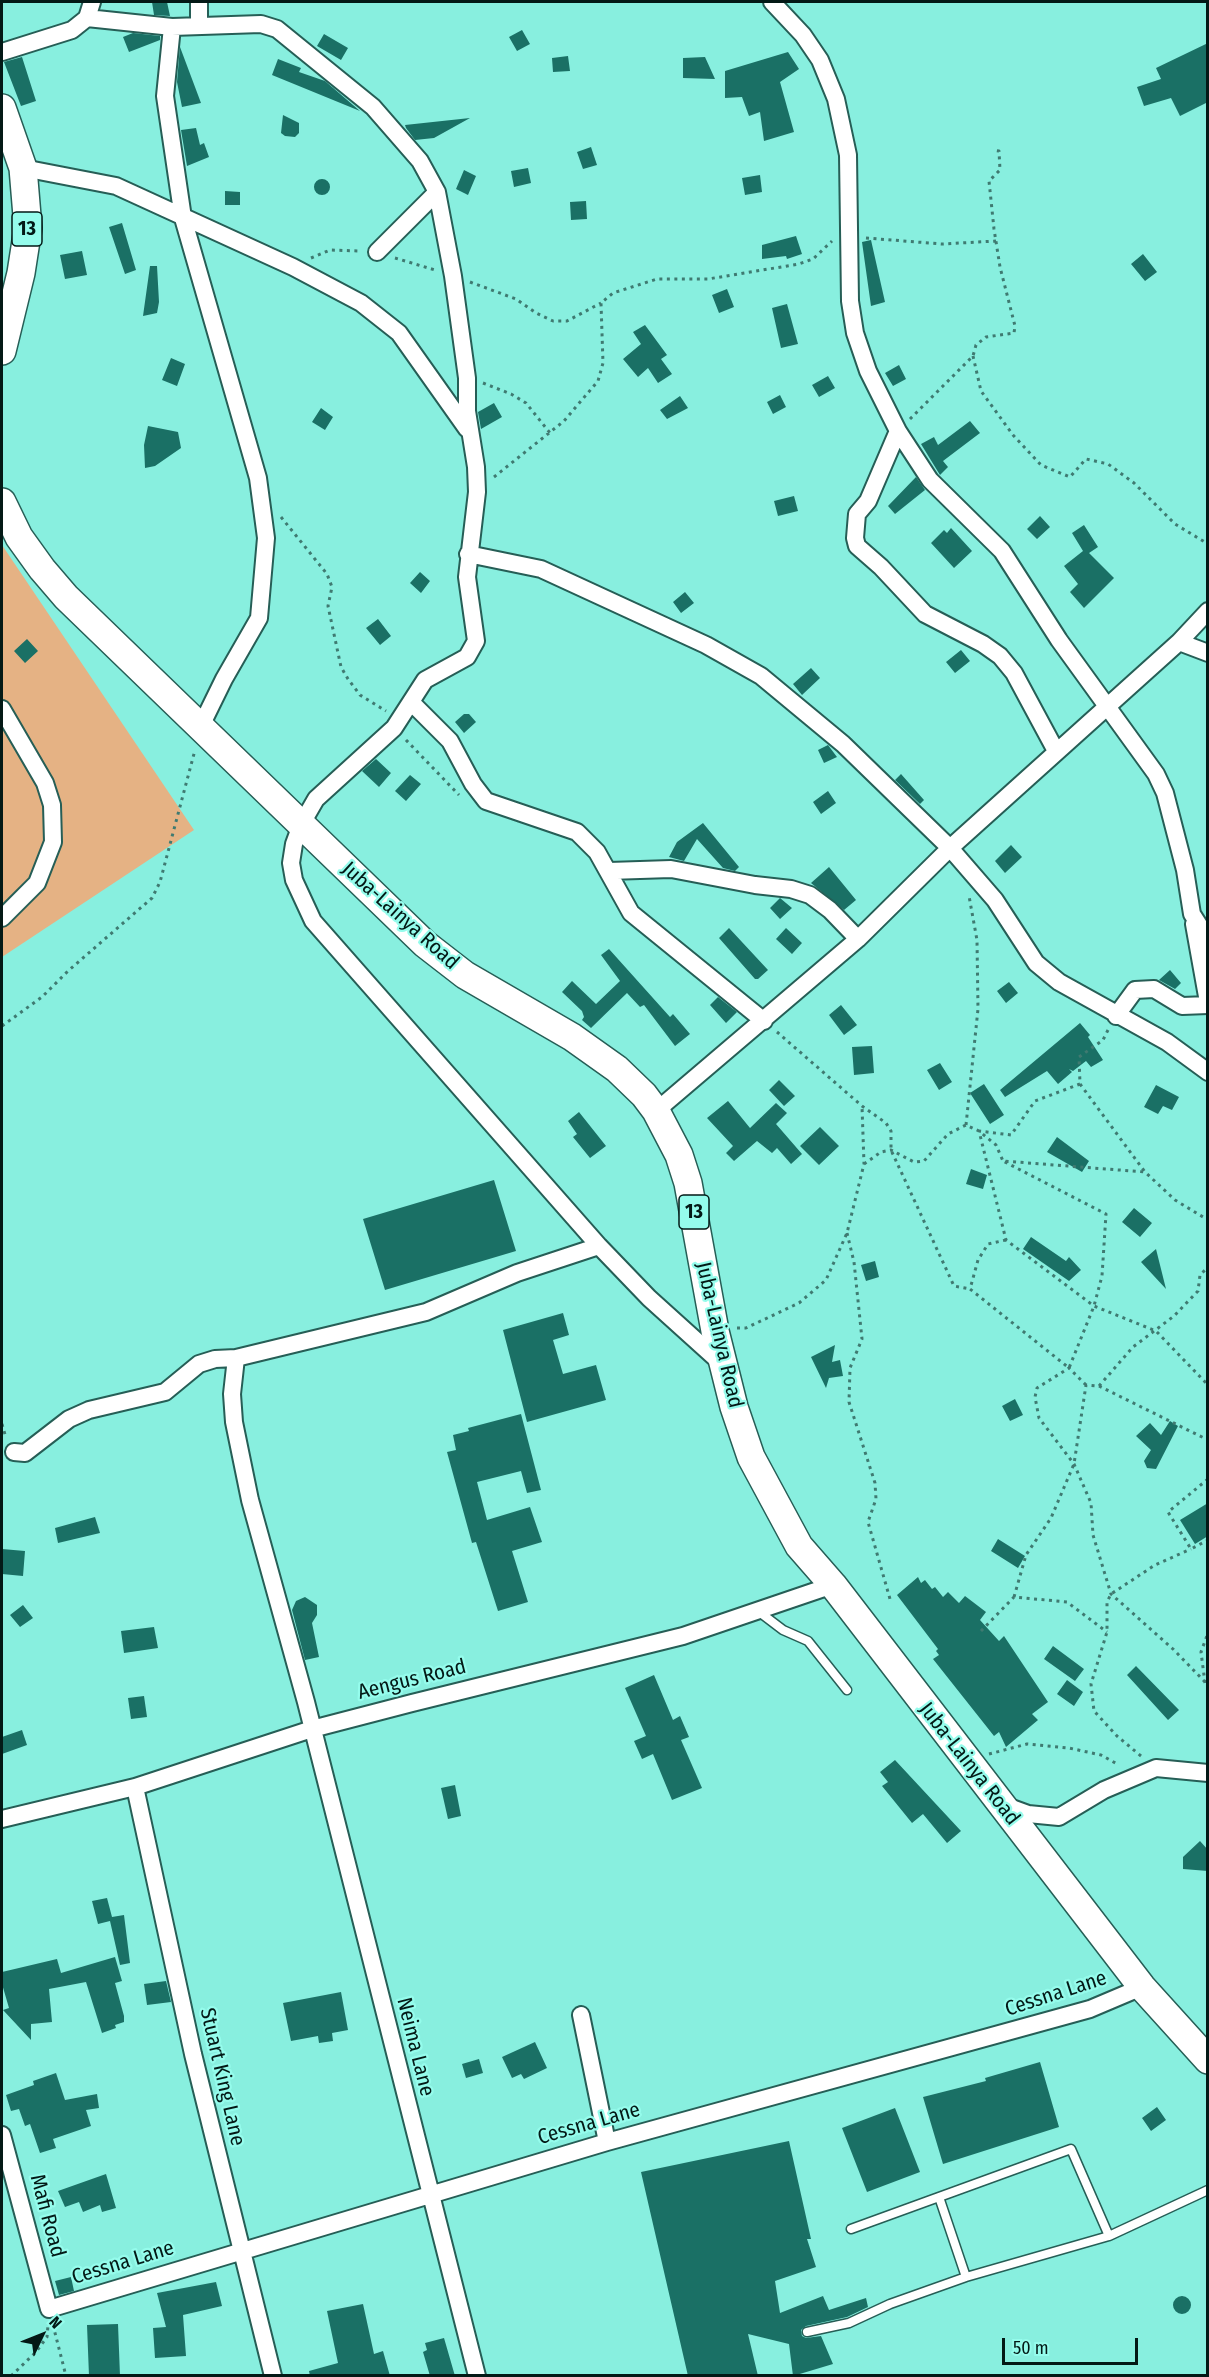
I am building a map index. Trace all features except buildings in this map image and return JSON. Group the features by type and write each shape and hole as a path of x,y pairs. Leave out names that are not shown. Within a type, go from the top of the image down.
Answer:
{"main road":[{"name":"13","path":"2,108 22,168 28,228 21,273 2,351"},
{"name":"Juba-Lainya Road","path":"2,502 19,537 48,576 200,728 425,944 465,975 572,1037 617,1069 656,1111 679,1155 688,1184 715,1331 734,1407 756,1466 799,1546 833,1585 1142,1987 1208,2060"}],"street":[{"path":"2,52 72,30 87,18 92,2"},
{"path":"199,2 199,24"},
{"path":"772,2 803,35 820,60 836,99 848,154 850,301 855,333 868,371 898,431 930,480 1002,551 1059,639 1144,755 1165,793 1185,870 1208,1003 1182,1006 1154,989 1135,990 1116,1016"},
{"path":"788,2 803,35"},
{"path":"87,18 172,27 199,24 261,24 286,35 373,107 400,134 420,161 437,192 453,276 467,378 469,432 476,467 477,492 467,577 476,641 472,652 460,662 432,674 394,728 325,789 301,825 291,863 302,901 313,921 598,1246 649,1298 722,1364"},
{"path":"172,27 165,96 183,218 260,494 266,538 259,618 224,679 200,728"},
{"path":"22,168 116,186 293,267 361,303 399,333 469,432"},
{"path":"377,252 437,192"},
{"path":"898,431 868,501 857,514 857,546 881,567 925,614 983,644 1000,656 1014,673 1056,751"},
{"path":"468,554 541,569 706,645 761,676 785,693 843,744 950,848 995,900 1036,963 1059,982 1116,1016 1167,1042 1208,1072"},
{"path":"656,1111 858,939 950,848 1106,705 1179,642 1208,611"},
{"path":"1179,642 1208,653"},
{"path":"411,702 450,741 473,784 486,801 577,832 597,852 631,913 764,1021"},
{"path":"2,709 45,783 52,805 53,842 37,883 2,918"},
{"path":"609,871 671,869 755,885 791,889 810,896 830,910 858,939"},
{"path":"1192,914 1208,931"},
{"path":"1192,914 1208,939"},
{"path":"14,1452 25,1453 69,1419 89,1410 165,1392 200,1364 215,1359 236,1358 426,1312 517,1273 598,1246"},
{"name":"Neima Lane","path":"236,1358 232,1394 234,1422 250,1500 312,1729 477,2376"},
{"name":"Aengus Road","path":"2,1819 135,1787 312,1729 683,1636 833,1585"},
{"path":"1000,1804 1028,1814 1059,1817 1104,1790 1156,1768 1208,1773"},
{"name":"Stuart King Lane","path":"135,1787 193,2054 273,2376"},
{"name":"Cessna Lane","path":"49,2308 607,2142 1090,2009 1142,1987"},
{"path":"581,2015 607,2142"},
{"name":"Mafi Road","path":"2,2134 49,2308"}],"lane":[{"path":"758,1611 783,1630 808,1641 847,1689"},
{"path":"851,2229 1071,2149 1109,2236"},
{"path":"807,2332 849,2323 890,2304 966,2277 1109,2236 1208,2190"},
{"path":"939,2198 966,2277"}],"path":[{"path":"993,150 999,151 1000,170 989,181 996,241 1015,326 1014,333 986,337 975,345 973,356 981,391 1041,465 1070,477 1086,459 1108,464 1134,483 1175,524 1208,544"},
{"path":"477,492 550,433 572,412 598,381 603,363 601,303 613,293 657,279 708,279 799,264 813,259 850,230 942,244 996,241"},
{"path":"898,431 973,356"},
{"path":"467,378 519,398 526,403 550,433"},
{"path":"260,494 310,550 327,574 332,587 328,606 342,667 360,695 381,707 392,717 394,728 453,791 468,800 486,801"},
{"path":"2,1026 42,997 68,971 152,898 160,882 200,728"},
{"path":"966,1125 978,999 977,940 969,896"},
{"path":"1116,1016 1103,1040 1079,1057 1080,1084 1145,1172 1175,1200 1208,1220"},
{"path":"764,1021 862,1106 886,1123 891,1131 891,1150 954,1286 970,1289 1069,1368 1086,1385 1099,1386 1208,1440"},
{"path":"979,1131 1011,1135 1035,1101 1080,1084"},
{"path":"715,1331 746,1328 799,1303 826,1280 847,1233 864,1164 862,1106"},
{"path":"966,1125 979,1131 996,1145 1003,1161 1106,1214 1102,1276 1094,1306 1069,1368 1037,1388 1035,1396 1039,1418 1074,1464 1091,1503 1093,1534 1111,1594 1173,1649 1206,1684"},
{"path":"864,1164 881,1152 891,1150 914,1162 924,1161 948,1134 966,1125"},
{"path":"979,1131 1006,1240 1094,1306 1156,1331 1208,1385"},
{"path":"1003,1161 1145,1172"},
{"path":"847,1233 854,1262 862,1339 850,1368 849,1402 875,1484 876,1499 868,1522 892,1600"},
{"path":"970,1289 978,1260 988,1245 1006,1240"},
{"path":"1099,1386 1133,1347 1156,1331 1198,1291 1200,1275 1208,1267"},
{"path":"981,1631 1014,1597 1026,1555 1051,1518 1074,1464 1086,1385"},
{"path":"1191,1549 1168,1512 1208,1479"},
{"path":"1156,1768 1117,1736 1094,1711 1091,1684 1107,1632 1107,1602 1111,1594 1155,1565 1208,1540"},
{"path":"1014,1597 1067,1602 1107,1632"},
{"path":"1206,1684 1201,1652 1208,1633"},
{"path":"963,1756 983,1756 1027,1744 1069,1748 1101,1755 1123,1767"},
{"path":"11,2376 36,2352 47,2337 49,2308"},
{"path":"49,2308 66,2376"}],"shaded area":[{"path":"2,545 194,830 2,957"}]}
